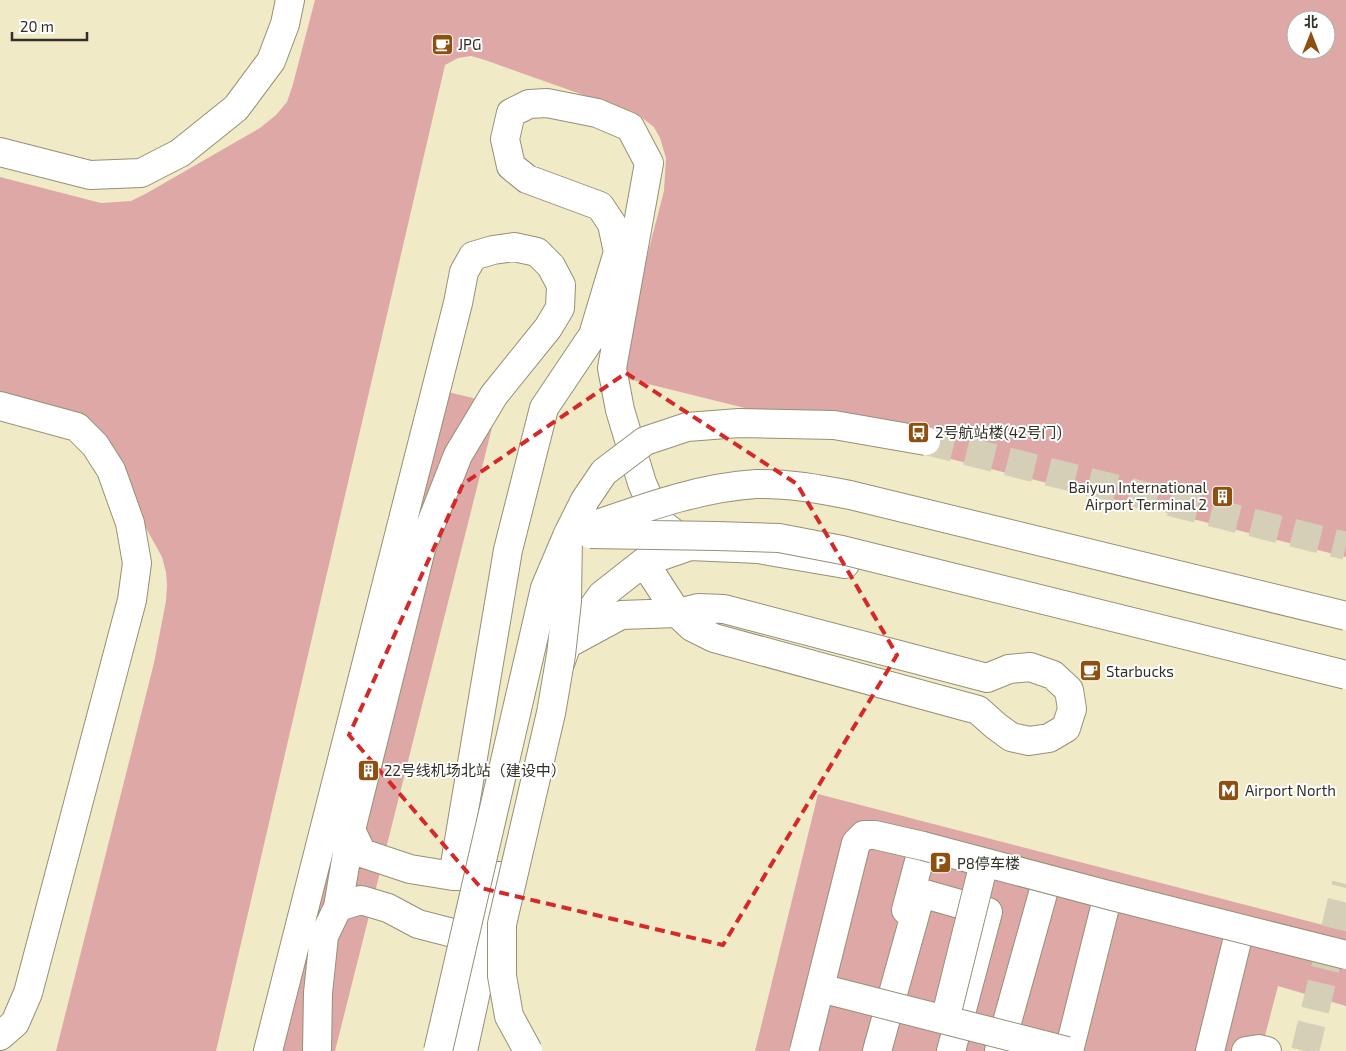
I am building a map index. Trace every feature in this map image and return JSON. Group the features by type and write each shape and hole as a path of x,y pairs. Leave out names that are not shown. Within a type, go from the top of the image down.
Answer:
{"street":[{"path":"0,152 90,175 141,173 180,153 236,108 271,61 285,24 290,0"},
{"path":"453,876 508,550 544,408 593,335 618,252 612,224 600,206 527,179 511,166 505,139 511,112 529,104 547,103 597,113 630,127 649,163 612,368 620,410 642,483 659,522 690,546"},
{"path":"268,1051 456,313 464,272 473,256 493,250 514,247 537,252 551,266 561,285 560,308 548,328 494,395 458,455 421,549 351,830 338,907 324,936 318,993 317,1051"},
{"path":"0,406 77,427 95,445 111,470 130,523 137,563 132,600 28,992 15,1024 0,1036"},
{"path":"438,1051 530,646 545,588 585,500 604,472 645,441 687,427 739,423 834,425 926,441"},
{"path":"568,534 661,503 705,491 756,484 807,487 850,495 1346,616"},
{"path":"568,534 716,536 788,540 842,550 1346,675"},
{"path":"528,1051 508,1016 502,976 502,924 550,713 561,656 567,601 568,534"},
{"path":"463,1051 501,876 534,742 567,644 602,594 644,562 690,546 758,549 841,563 1346,688"},
{"path":"567,644 622,615 677,613 698,608 724,609 987,678 1009,669 1030,667 1053,675 1069,690 1072,709 1066,728 1049,738 1029,741 1011,736 978,710 714,638 692,627 677,613 644,562"},
{"path":"351,830 362,853 410,869 453,876 501,876"},
{"path":"804,1051 856,843 864,835 875,835 923,846 1346,955"},
{"path":"869,1051 923,846"},
{"path":"945,1020 984,863"},
{"path":"1001,1043 1047,879"},
{"path":"877,1051 921,893 988,912 951,1051"},
{"path":"820,988 945,1020 1001,1043 1068,1051 1108,895"},
{"path":"338,907 361,900 388,908 418,924 488,942"},
{"path":"1210,1051 1240,929"},
{"path":"1246,1051 1259,1049 1267,1051"}],"highlighted area":[{"path":"626,373 797,484 897,655 723,945 481,888 349,735 463,484"}],"shaded area":[{"path":"0,0 1346,0 1346,1051 0,1051"}],"building":[{"name":"Baiyun International Airport Terminal 2","path":"315,0 1346,0 1346,557 616,376 664,191 666,158 660,138 654,127 637,114 485,60 471,56 458,58 445,65 216,1051 56,1051 154,663 166,601 167,585 162,557 95,436 0,395 0,177 101,203 131,201 260,128 276,115 287,102"},
{"name":"22号线机场北站（建设中）","path":"427,387 498,404 335,1051 259,1051"},
{"name":"P8停车楼","path":"818,794 1346,931 1346,1006 1278,986 1261,1051 755,1051"}],"tunnel":[{"path":"926,441 1346,546"},
{"path":"1305,1051 1346,884"}],"place":[{"name":"JPG","path":"442,44"},
{"name":"2号航站楼(42号门)","path":"919,432"},
{"name":"Baiyun International Airport Terminal 2","path":"1223,496"},
{"name":"Starbucks","path":"1090,671"},
{"name":"22号线机场北站（建设中）","path":"368,770"},
{"name":"Airport North","path":"1229,790"},
{"name":"P8停车楼","path":"941,863"}]}
